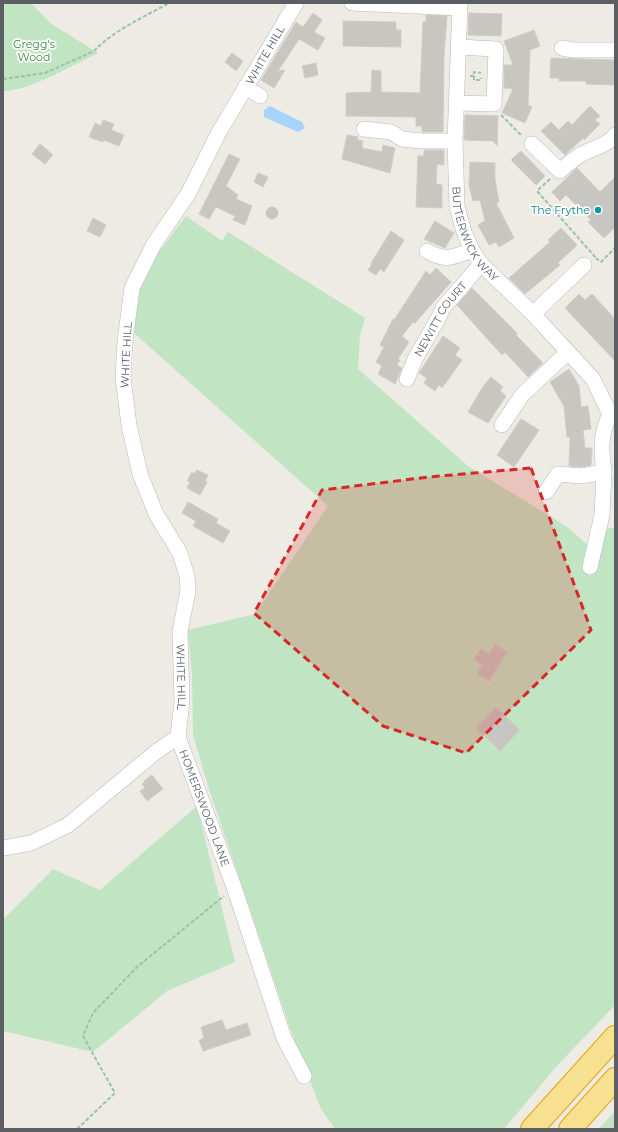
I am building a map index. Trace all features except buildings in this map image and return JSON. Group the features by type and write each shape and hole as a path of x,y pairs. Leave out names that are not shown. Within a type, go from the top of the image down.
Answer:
{"highway":[{"path":"532,1129 615,1037"},
{"path":"570,1129 615,1079"}],"street":[{"name":"WHITE HILL","path":"178,737 182,701 180,632 188,591 187,576 180,553 156,514 140,474 125,402 123,378 125,341 132,288 154,244 188,194 219,132 296,3"},
{"path":"352,3 459,6"},
{"name":"BUTTERWICK WAY","path":"459,6 455,140 460,220 472,250 481,264 533,314 567,353 593,379 613,416"},
{"path":"456,103 494,104 488,76 496,49 458,47"},
{"path":"562,48 574,50 615,50"},
{"path":"245,87 260,96"},
{"path":"364,129 391,132 402,138 421,141 455,140"},
{"path":"532,144 560,170 579,156 614,138"},
{"path":"427,251 438,257 449,258 472,250"},
{"path":"533,314 590,261"},
{"name":"NEWITT COURT","path":"407,379 415,359 443,308 481,264"},
{"path":"502,425 522,395 567,353"},
{"path":"590,567 602,515 604,472 601,448 604,428 613,416"},
{"path":"546,492 558,474 581,476 604,472"},
{"name":"HOMERSWOOD LANE","path":"3,848 31,843 68,825 151,756 178,737 234,887 284,1038 304,1076"}],"path":[{"path":"3,79 45,74 94,51 100,44 169,3"},
{"path":"457,76 474,76 474,80 481,80 488,76"},
{"path":"494,104 498,112 529,143 532,144"},
{"path":"560,170 537,191 590,261 601,262 615,248"},
{"path":"78,1129 115,1093 83,1036 92,1013 137,967 234,887"}],"highlighted area":[{"path":"531,468 591,630 466,753 383,726 254,613 322,490 429,477"}],"green space":[{"name":"Gregg's Wood","path":"3,3 31,3 50,23 98,53 38,82 25,87 3,91"},
{"path":"186,216 222,241 228,232 365,318 360,335 358,369 468,466 566,526 590,547 609,528 615,528 615,1005 555,1068 504,1129 335,1129 321,1109 298,1051 208,786 193,735 192,674 188,630 255,614 328,506 134,333 140,288 153,260"},
{"path":"197,806 235,962 167,991 93,1052 3,1031 3,920 53,869 100,890"},
{"path":"615,1111 615,1129 599,1129"}],"water":[{"path":"270,106 302,122 305,128 298,132 264,117 264,110"}],"place":[{"name":"The Frythe","path":"598,210"}]}
